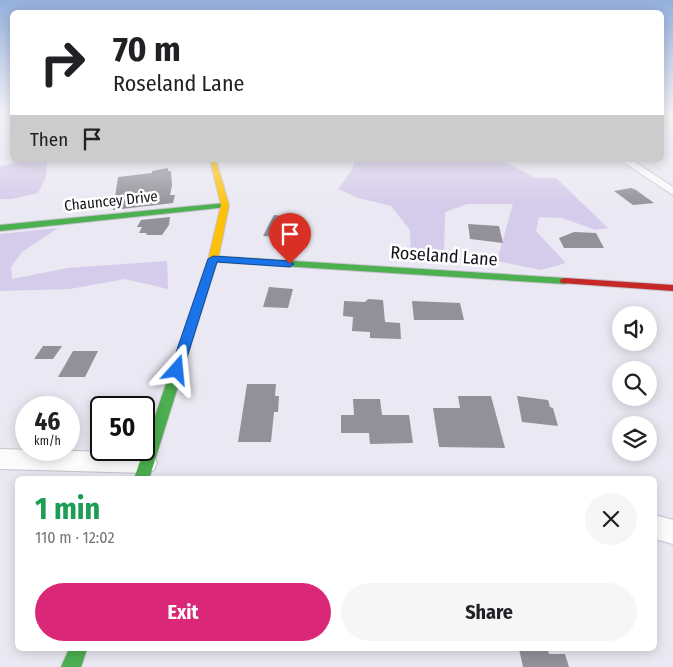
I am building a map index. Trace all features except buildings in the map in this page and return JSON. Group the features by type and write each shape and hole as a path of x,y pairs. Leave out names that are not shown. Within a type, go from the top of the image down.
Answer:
{"street":[{"path":"0,459 144,471 213,259 225,205 214,162"},
{"path":"628,162 673,192"},
{"name":"Chauncey Drive","path":"0,228 225,205"},
{"name":"Roseland Lane","path":"213,259 673,288"},
{"path":"657,528 673,532"},
{"path":"71,667 77,651"}],"shaded area":[{"path":"13,162 47,163 46,177 38,193 12,199 0,199 0,166"},
{"path":"354,162 505,162 536,178 556,178 608,228 596,230 562,218 539,217 536,231 566,263 541,270 497,261 513,204 467,204 445,212 444,254 411,255 410,230 391,206 358,198 338,189 352,170"},
{"path":"58,228 22,252 11,267 12,279 68,268 167,261 168,289 125,279 70,289 0,291 0,234"}],"traffic: fast":[{"path":"0,228 225,205"},
{"path":"213,259 565,281"},
{"path":"142,476 213,260"},
{"path":"71,667 77,651"}],"traffic: slow":[{"path":"213,260 225,205 214,162"}],"traffic: jam":[{"path":"565,281 673,288"}],"route":[{"path":"177,370 213,259 290,264"}]}
